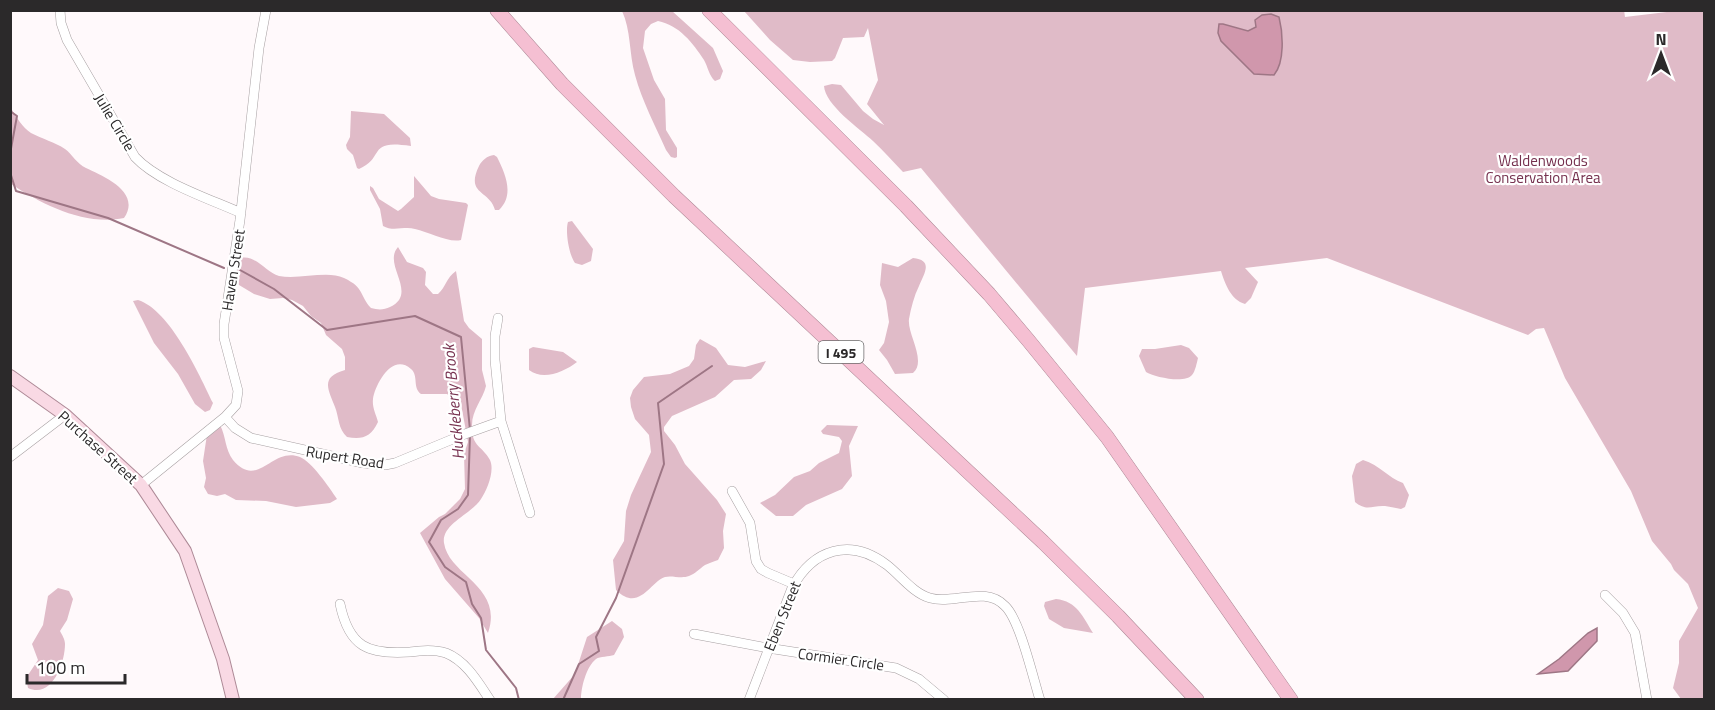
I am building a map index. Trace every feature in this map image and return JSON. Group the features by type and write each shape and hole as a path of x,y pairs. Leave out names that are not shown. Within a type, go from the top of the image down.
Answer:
{"highway":[{"name":"I 495","path":"497,10 562,84 674,196 1043,542 1119,616 1197,699"},
{"path":"709,10 931,231 1028,340 1107,437 1291,699"}],"main road":[{"name":"Purchase Street","path":"10,376 65,415 141,485 185,552 223,659 233,699"}],"street":[{"name":"Julie Circle","path":"60,10 61,23 67,40 135,157 161,176 241,213"},
{"name":"Haven Street","path":"141,485 225,417 233,409 238,396 224,338 224,324 241,213 259,48 266,10"},
{"path":"498,318 495,360 501,421 530,513"},
{"path":"10,457 65,415"},
{"name":"Rupert Road","path":"225,417 235,428 252,438 363,463 385,465 395,464 469,432 501,421"},
{"path":"732,491 750,523 756,561 768,573 794,584"},
{"name":"Eben Street","path":"749,699 800,573 816,559 836,551 850,550 878,559 920,594 932,599 945,600 979,596 999,601 1008,610 1016,627 1040,699"},
{"path":"1605,595 1623,613 1633,630 1639,649 1647,699"},
{"path":"340,604 344,622 362,645 383,653 428,650 449,654 459,660 474,676 490,699"},
{"name":"Cormier Circle","path":"694,634 896,668 918,679 944,699"}],"green space":[{"name":"Waldenwoods Conservation Area","path":"1624,10 1625,17 1675,11 1704,11 1704,699 1681,699 1673,688 1679,663 1679,641 1698,608 1688,584 1652,541 1631,491 1565,378 1544,328 1536,329 1528,335 1327,258 1245,268 1258,282 1251,298 1245,304 1232,295 1221,271 1085,288 1077,356 921,168 903,172 830,101 824,86 841,85 863,111 884,125 867,104 878,80 868,28 864,37 843,38 832,61 793,60 770,40 744,11"},
{"path":"622,11 672,11 713,48 723,71 720,79 715,81 695,47 672,26 658,21 651,24 645,31 643,48 654,80 665,99 666,130 677,148 675,158 671,157 666,150 641,94"},
{"path":"11,108 28,131 68,151 77,162 118,186 128,200 128,209 124,218 94,219 65,212 11,184"},
{"path":"351,111 384,114 410,138 411,146 397,144 382,147 367,164 357,168 353,155 346,145 350,137"},
{"path":"494,155 500,163 508,191 507,198 499,210 495,210 475,182 475,175 480,164 487,157"},
{"path":"414,176 431,196 468,205 461,240 444,239 411,228 391,229 383,226 380,209 370,186 379,199 398,211 414,197"},
{"path":"572,221 593,249 591,261 582,265 575,263 569,249 567,226 568,222"},
{"path":"398,247 407,262 423,268 426,272 425,285 433,294 438,294 456,271 464,321 482,339 482,370 486,386 472,420 472,432 475,442 490,460 491,475 481,499 452,524 444,536 444,543 455,564 474,583 489,604 491,617 488,633 479,618 445,579 420,533 445,514 460,499 465,489 464,454 468,442 461,404 447,394 421,394 411,369 404,365 397,365 386,372 374,393 373,405 378,422 375,427 366,436 347,437 340,427 328,389 332,376 345,370 345,357 342,349 326,335 321,323 303,306 292,300 270,299 254,294 239,285 232,274 238,259 249,258 279,276 337,276 359,288 371,308 383,309 398,301 401,294 394,262 394,254"},
{"path":"913,258 924,262 926,268 914,298 909,319 918,362 913,373 895,374 879,350 884,343 889,322 886,301 880,285 882,263 898,267"},
{"path":"138,300 150,306 161,316 182,344 213,403 210,410 205,412 195,404 178,374 154,343 133,301"},
{"path":"700,339 716,348 728,365 745,367 766,361 761,370 751,379 734,380 715,397 672,416 664,427 664,431 685,464 717,500 726,514 723,531 724,548 718,560 705,565 691,575 665,577 644,594 631,598 616,590 613,560 624,541 626,511 631,495 651,452 649,435 635,419 630,398 633,390 644,377 670,374 689,366 694,359 696,345"},
{"path":"1181,345 1189,348 1198,358 1192,375 1188,378 1176,379 1162,378 1146,372 1139,356 1142,349"},
{"path":"533,347 563,352 577,362 553,374 535,373 529,370 529,349"},
{"path":"220,425 230,456 242,468 250,471 281,457 290,455 300,457 315,469 337,499 330,503 296,507 266,501 236,500 225,494 217,496 208,494 204,487 206,478 203,461 208,428"},
{"path":"827,425 858,426 849,446 852,476 842,489 806,505 793,516 776,516 760,503 775,495 794,477 810,471 819,463 839,453 842,441 839,437 823,434 821,431"},
{"path":"1363,460 1403,483 1409,495 1405,507 1401,509 1385,506 1366,507 1355,502 1352,476 1356,464"},
{"path":"58,588 69,591 73,599 67,620 60,631 65,642 63,660 56,677 50,684 36,690 28,688 26,678 38,660 32,644 43,625 48,596"},
{"path":"1056,599 1074,606 1093,633 1064,628 1049,619 1044,606 1045,602"},
{"path":"612,621 622,629 624,637 614,655 598,658 589,667 581,699 553,699 575,674 587,637"}],"shaded area":[{"path":"1271,14 1279,17 1282,39 1280,63 1274,75 1254,74 1221,41 1218,33 1219,24 1248,31 1256,27 1255,20 1262,15"},
{"path":"1597,628 1597,641 1568,671 1538,674 1588,633"}],"waterway":[{"name":"Huckleberry Brook","path":"10,111 17,116 10,154"},
{"name":"Huckleberry Brook","path":"10,172 16,191 108,218 224,268"},
{"name":"Huckleberry Brook","path":"240,270 274,289 327,330 415,316 461,337 470,430"},
{"path":"563,700 579,664 599,651 596,637 616,598 664,464 658,403 712,366"},
{"name":"Huckleberry Brook","path":"470,435 468,495 458,509 441,520 429,542 445,567 466,582 472,604 481,618 486,650 516,688 519,700"}]}
